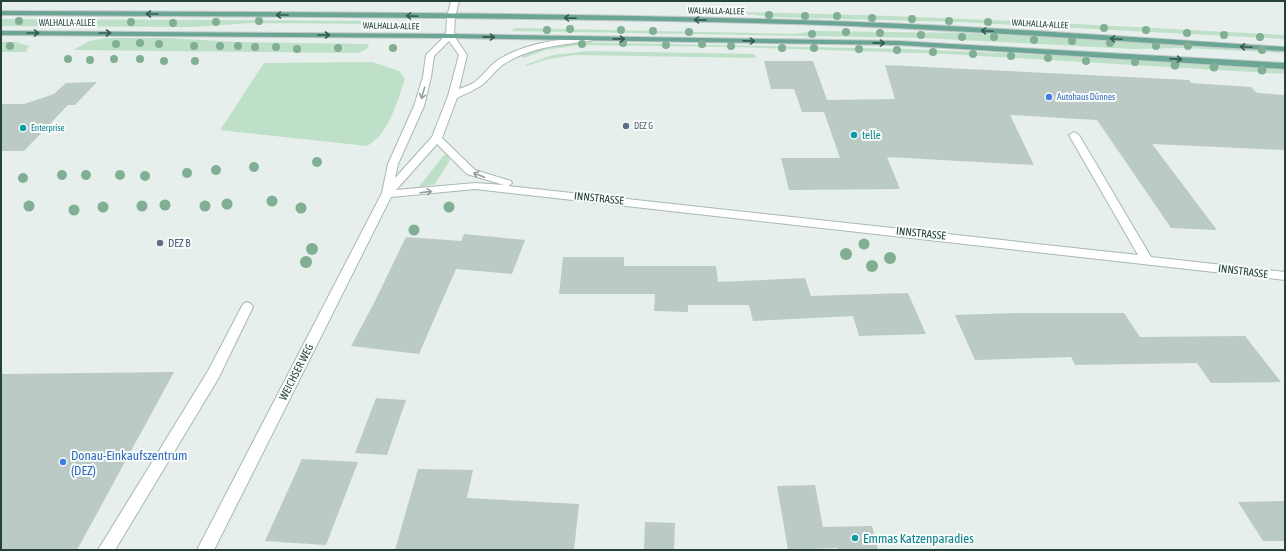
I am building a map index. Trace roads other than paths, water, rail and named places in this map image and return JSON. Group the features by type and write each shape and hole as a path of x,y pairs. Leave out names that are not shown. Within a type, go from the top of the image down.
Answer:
{"main road":[{"name":"WALHALLA-ALLEE","path":"1,13 620,18 877,25 1285,49"},
{"name":"WALHALLA-ALLEE","path":"1,33 450,36 898,43 1285,66"}],"street":[{"path":"450,36 451,17 455,1"},
{"name":"WEICHSER WEG","path":"205,550 387,194 437,138 453,96 463,55 450,36 430,55 427,77 419,106 393,164 387,194"},
{"path":"453,96 479,83 487,73 501,62 525,50 543,44 590,39"},
{"path":"1074,135 1147,260"},
{"name":"INNSTRASSE","path":"437,138 471,172 491,179 557,194"},
{"name":"INNSTRASSE","path":"387,194 475,186 1285,276"},
{"path":"106,550 213,375 247,307"}],"place":[{"name":"Autohaus Dünnes","path":"1049,97"},
{"name":"DEZ G","path":"626,126"},
{"name":"Enterprise","path":"23,128"},
{"name":"telle","path":"854,135"},
{"name":"DEZ B","path":"160,243"},
{"name":"Donau-Einkaufszentrum (DEZ)","path":"63,462"},
{"name":"Emmas Katzenparadies","path":"855,538"}]}
